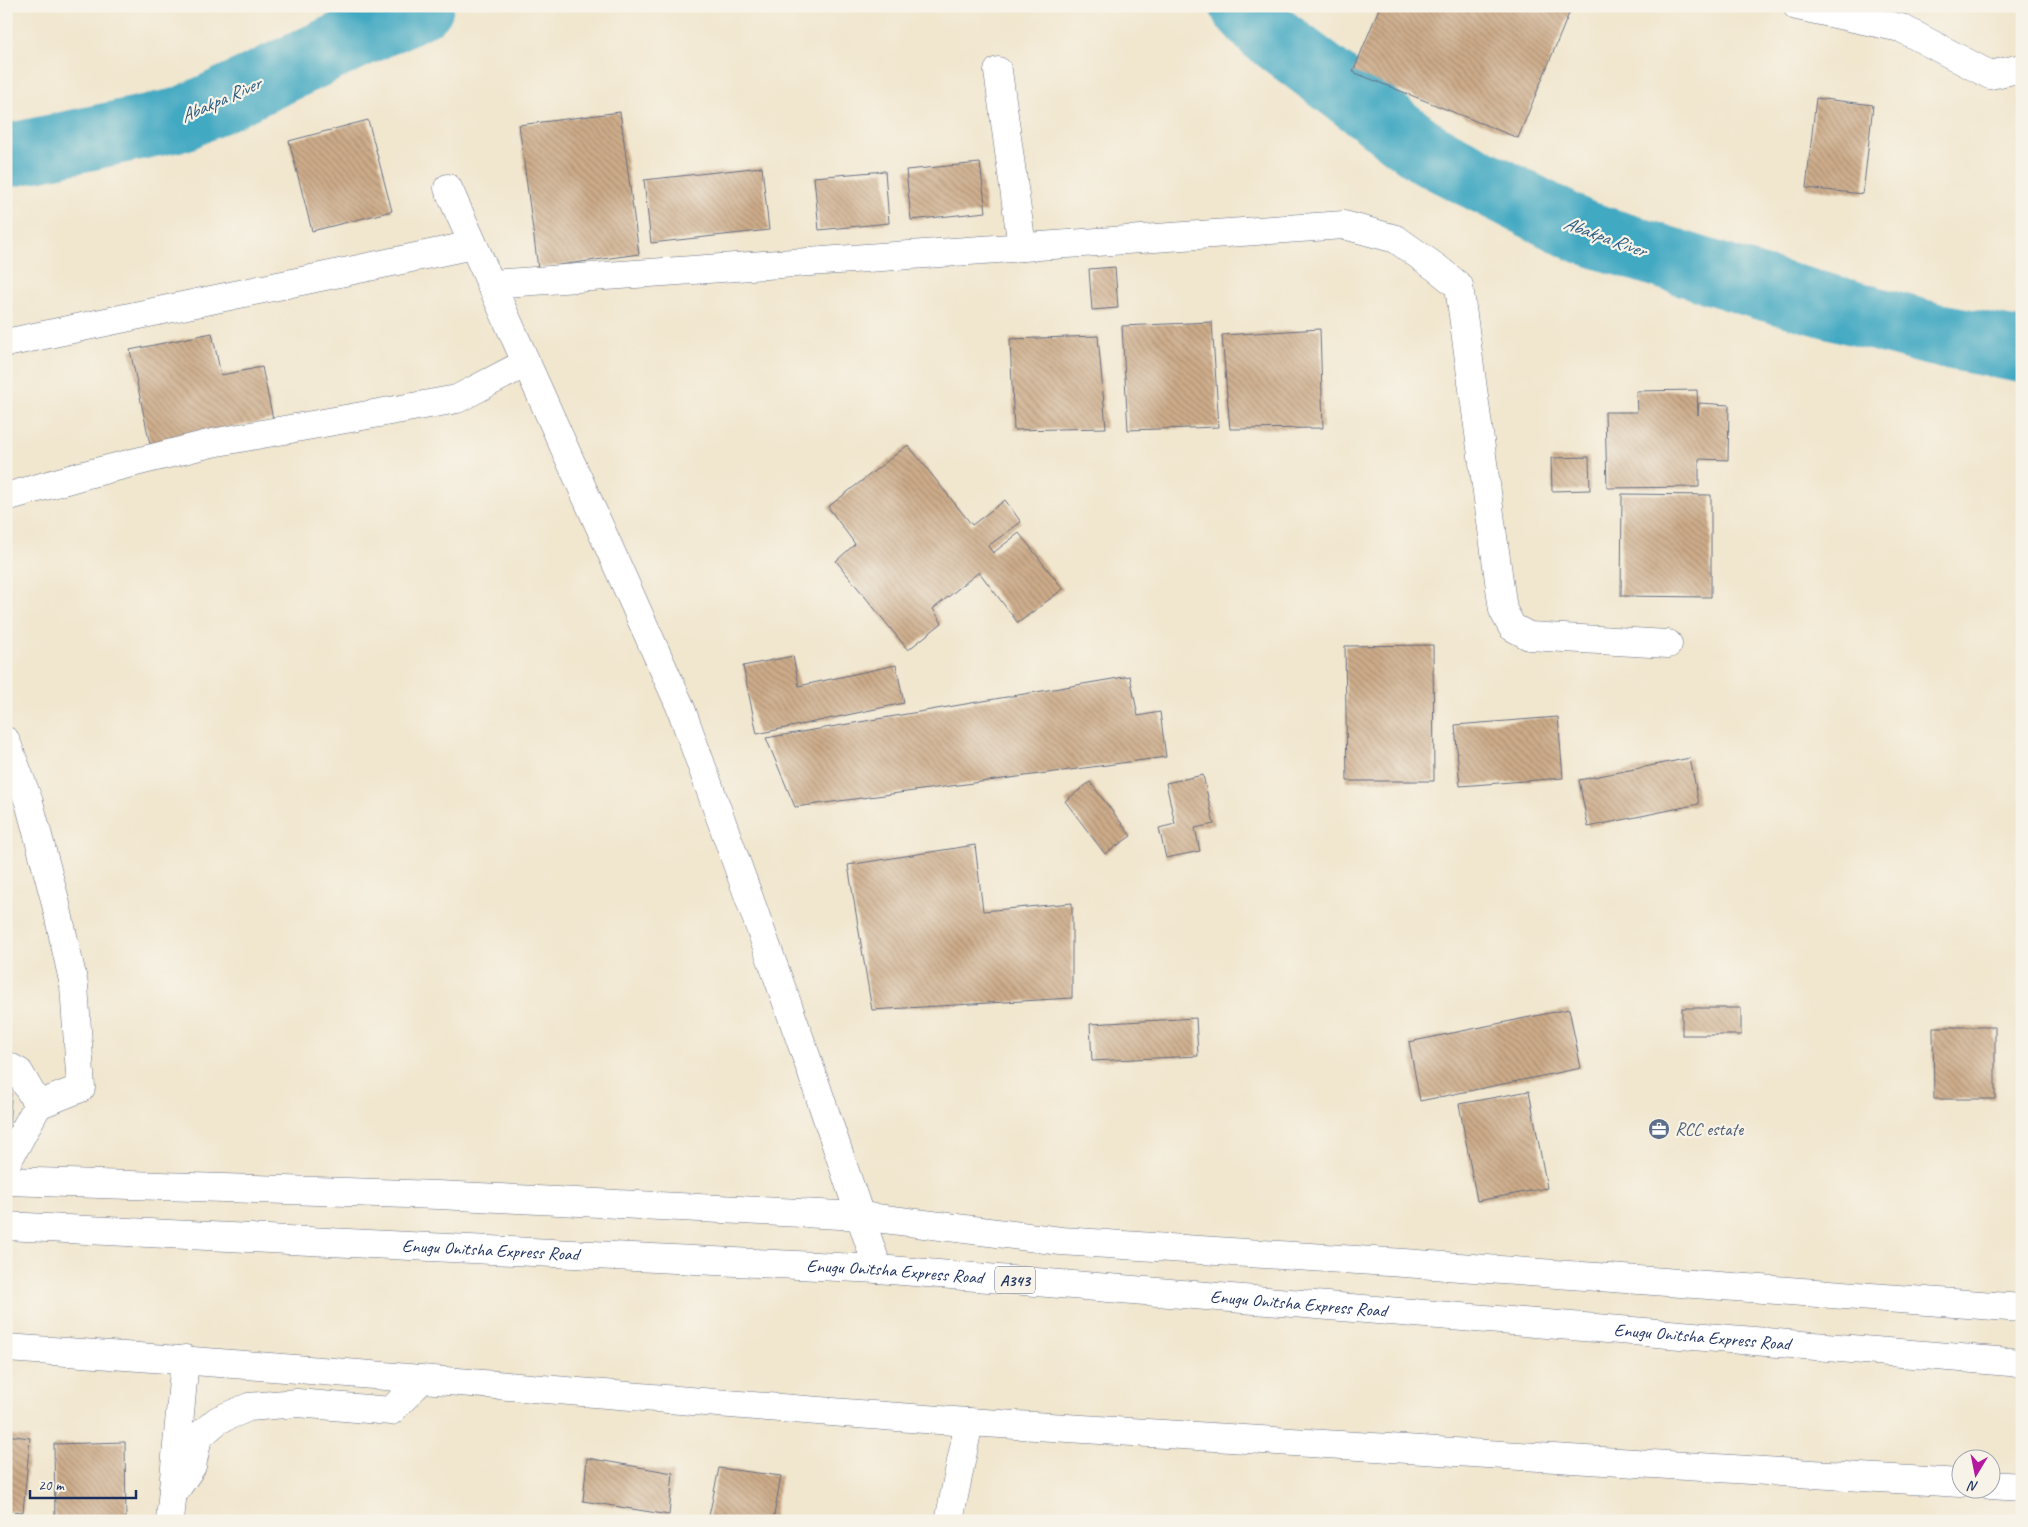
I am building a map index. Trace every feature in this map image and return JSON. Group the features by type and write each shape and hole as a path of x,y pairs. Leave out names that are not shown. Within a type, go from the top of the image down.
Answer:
{"main road":[{"path":"1797,6 1901,28 1990,75 2022,68"},
{"path":"998,71 1022,247"},
{"path":"448,188 680,706 805,1053 878,1269"},
{"path":"490,284 1344,224 1396,239 1459,286 1503,610 1512,627 1529,636 1668,644"},
{"path":"6,343 473,245"},
{"path":"6,498 84,475 212,443 457,399 526,363"},
{"path":"6,741 31,811 55,900 74,985 81,1088 38,1105 6,1164"},
{"path":"6,1065 20,1072 38,1105"},
{"path":"6,1182 438,1195 860,1216 1061,1240 1395,1262 2022,1308"},
{"name":"Enugu Onitsha Express Road","path":"6,1226 878,1269 2022,1363"},
{"path":"6,1348 185,1359 421,1380 969,1422 1950,1482"},
{"path":"170,1521 185,1359"},
{"path":"173,1494 192,1466 198,1437 218,1420 249,1407 297,1402 391,1411 421,1380"},
{"path":"949,1521 969,1422"},
{"path":"2000,1486 2022,1487"}],"building":[{"path":"1380,6 1572,6 1518,138 1353,72"},
{"path":"1816,98 1873,105 1863,194 1806,188"},
{"path":"620,112 639,254 538,268 519,125"},
{"path":"368,120 392,211 312,231 289,141"},
{"path":"980,163 986,212 911,220 906,170"},
{"path":"762,167 769,230 651,243 644,180"},
{"path":"885,171 889,223 819,230 814,177"},
{"path":"1115,267 1118,308 1092,310 1089,269"},
{"path":"1212,322 1219,427 1128,430 1122,326"},
{"path":"1320,329 1323,428 1230,429 1222,335"},
{"path":"212,333 221,375 262,367 273,419 150,444 130,350"},
{"path":"1098,336 1106,428 1014,430 1010,339"},
{"path":"1697,390 1698,415 1699,403 1729,405 1728,460 1699,459 1699,487 1607,488 1605,412 1637,412 1636,391"},
{"path":"908,445 972,525 1005,500 1021,522 988,546 993,553 1019,533 1063,589 1018,623 979,572 933,609 942,623 908,650 836,561 855,544 828,507"},
{"path":"1589,457 1590,490 1552,491 1551,458"},
{"path":"1622,494 1711,495 1711,597 1621,596"},
{"path":"1433,645 1434,781 1347,781 1345,646"},
{"path":"793,656 799,686 896,665 904,703 757,734 743,666"},
{"path":"1130,676 1138,716 1160,712 1166,757 795,807 766,738"},
{"path":"1558,717 1563,778 1460,786 1455,725"},
{"path":"1690,758 1699,804 1588,827 1579,780"},
{"path":"1203,775 1214,824 1195,828 1200,851 1166,858 1159,828 1175,824 1166,783"},
{"path":"1090,782 1131,836 1105,854 1065,801"},
{"path":"975,845 983,911 1072,903 1072,998 872,1010 848,865"},
{"path":"1682,1008 1741,1008 1741,1035 1682,1035"},
{"path":"1569,1009 1581,1068 1420,1101 1409,1042"},
{"path":"1196,1018 1198,1056 1092,1061 1090,1024"},
{"path":"1933,1027 1995,1027 1995,1099 1934,1099"},
{"path":"6,1084 12,1085 8,1138 6,1138"},
{"path":"1529,1091 1547,1188 1477,1201 1459,1104"},
{"path":"6,1435 30,1438 23,1512 6,1511"},
{"path":"125,1442 126,1521 55,1521 54,1444"},
{"path":"587,1458 673,1473 669,1515 583,1501"},
{"path":"719,1468 781,1476 773,1521 708,1521"}],"waterway":[{"name":"Abakpa River","path":"6,156 182,119 422,6"},
{"name":"Abakpa River","path":"1242,6 1265,31 1427,153 1580,231 1758,287 1932,334 2022,351"}],"place":[{"name":"RCC estate","path":"1659,1129"}]}
